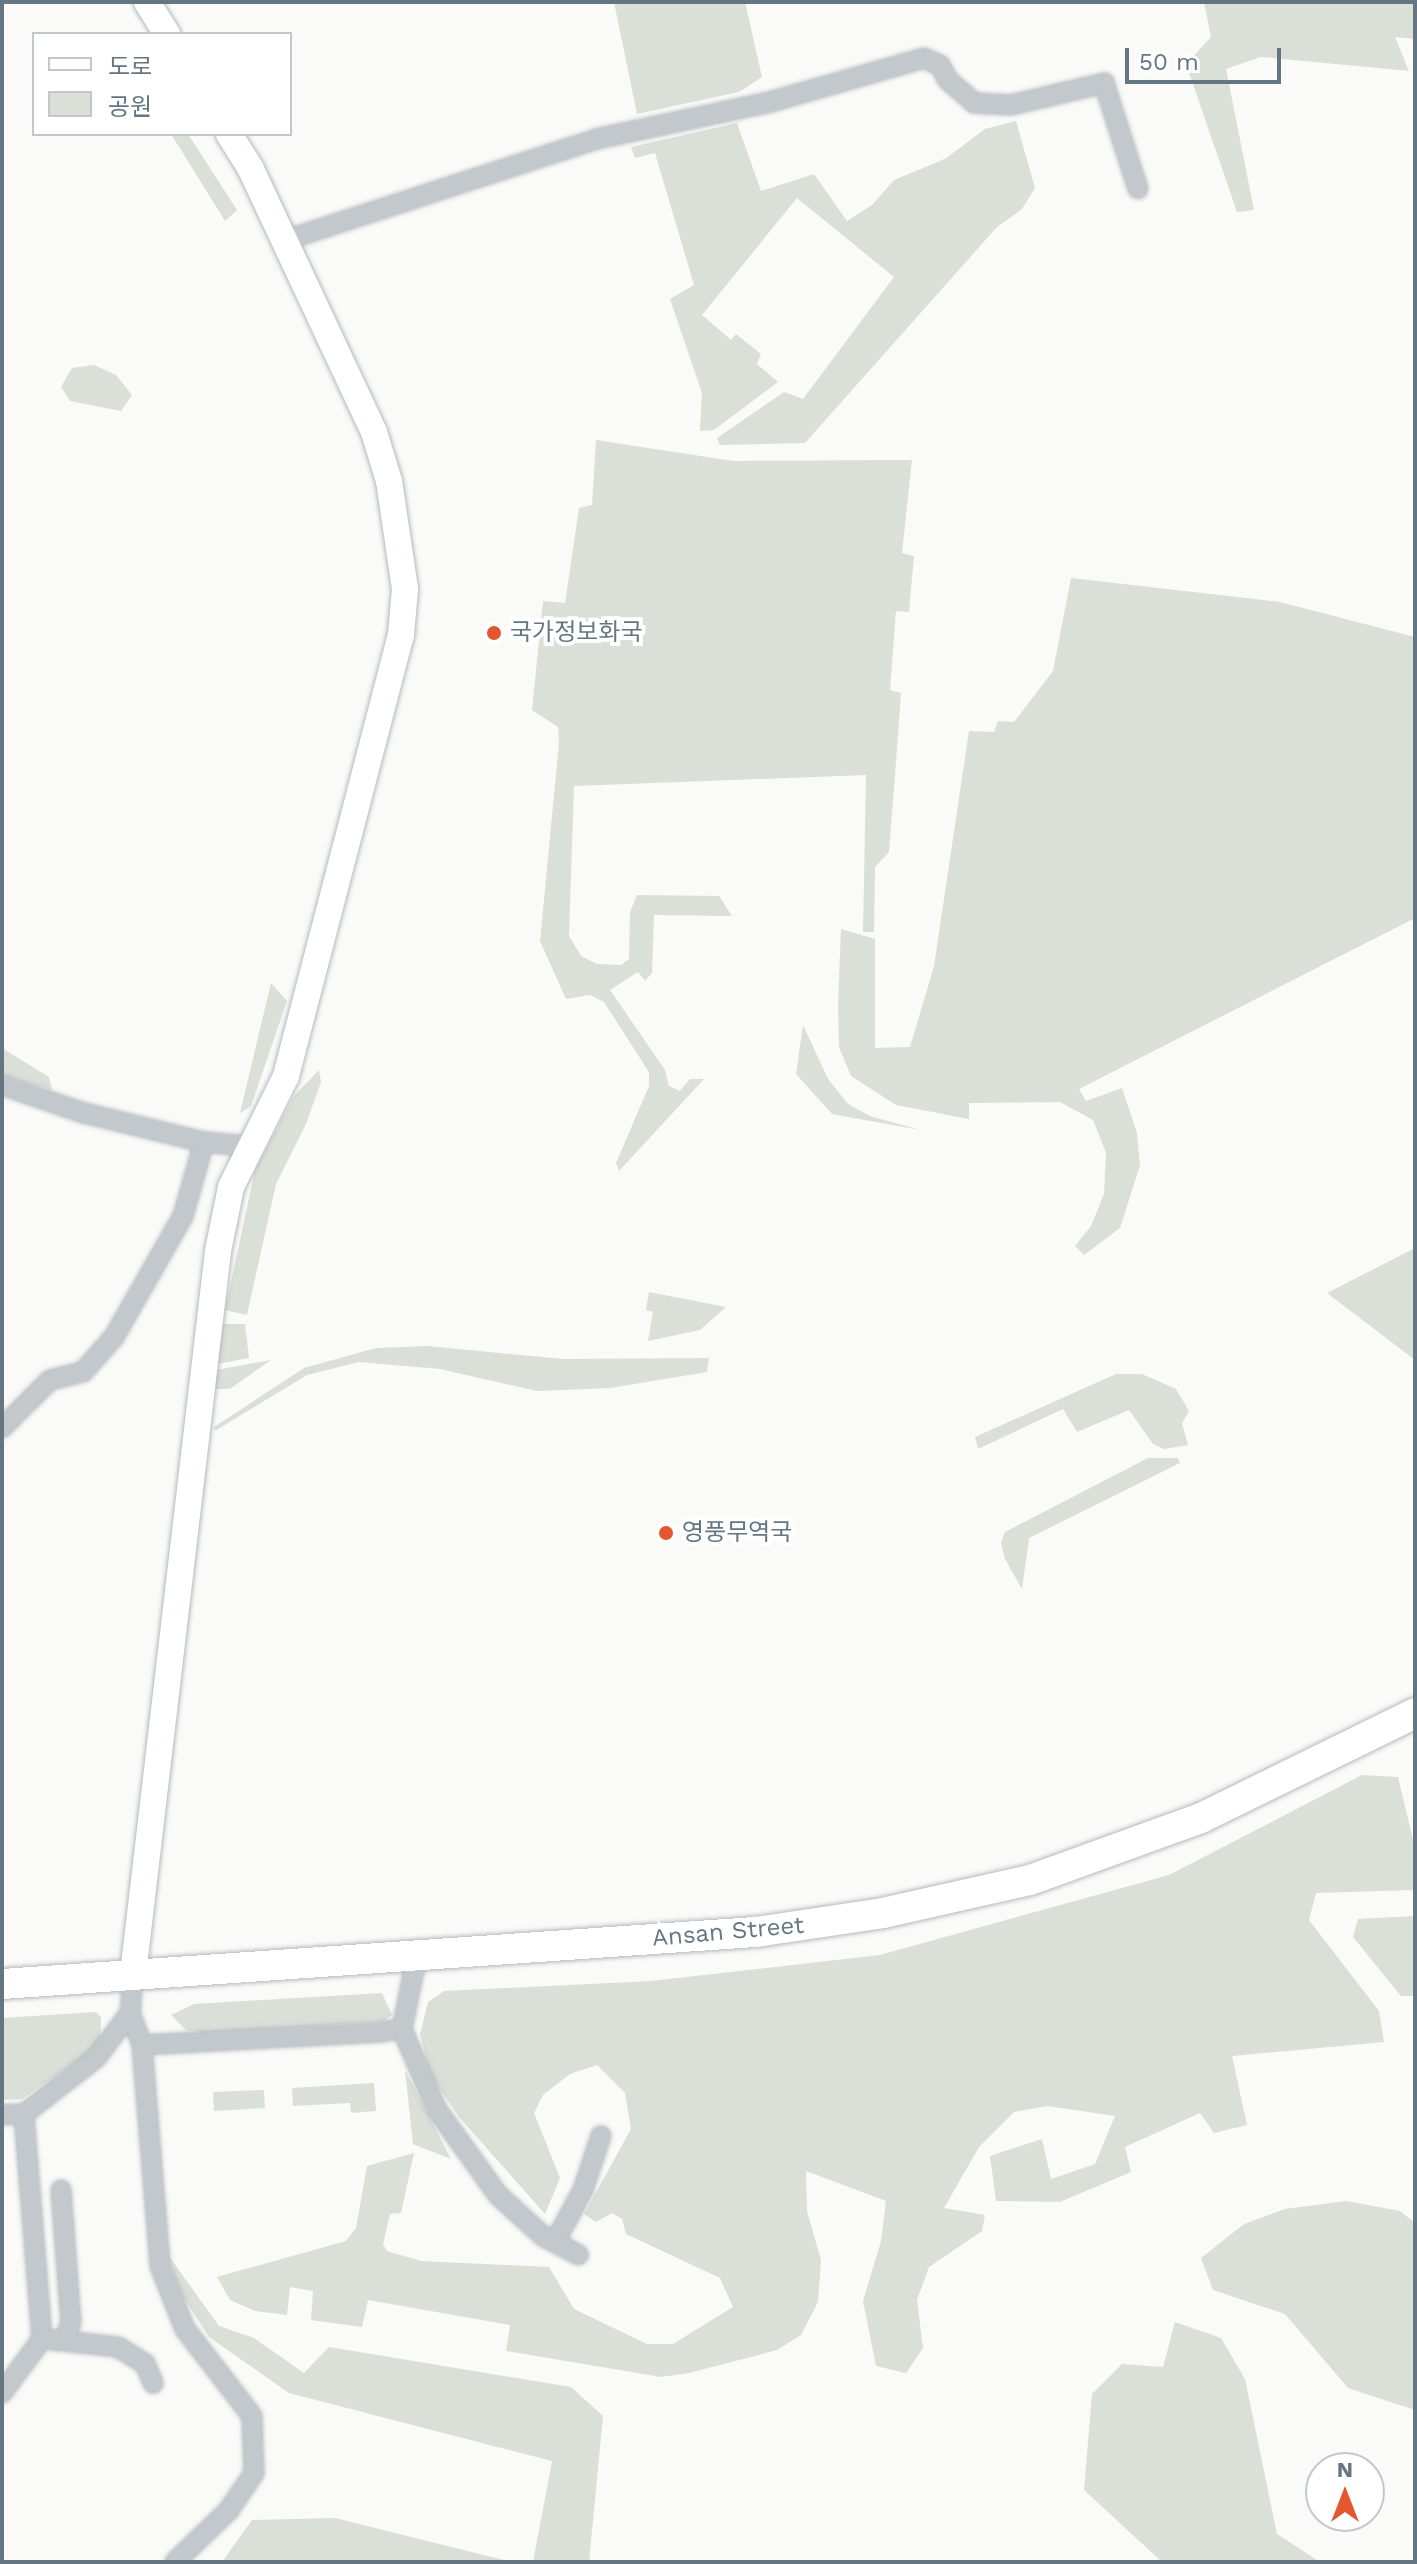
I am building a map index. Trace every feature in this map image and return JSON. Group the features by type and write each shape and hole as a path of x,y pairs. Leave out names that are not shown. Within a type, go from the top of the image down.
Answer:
{"main road":[{"name":"Ansan Street","path":"2,1984 756,1932 883,1913 1030,1880 1201,1818 1415,1713"}],"street":[{"path":"147,2 166,32"},
{"path":"283,241 596,139 770,102 924,58 940,65 948,80 974,103 1011,105 1104,83 1138,189"},
{"path":"175,2562 229,2510 254,2473 252,2416 185,2329 160,2266 142,2045 130,2013 209,1313 231,1187 247,1146 286,1076 401,635 405,589 389,481 374,432 230,136"},
{"path":"2,1085 84,1113 204,1142 247,1146"},
{"path":"2,1428 50,1380 83,1372 114,1337 183,1216 204,1142"},
{"path":"417,1955 402,2029 437,2110 498,2195 555,2242 578,2255"},
{"path":"2,2115 24,2114 96,2058 130,2013"},
{"path":"142,2045 402,2029"},
{"path":"2,2393 42,2339 24,2114"},
{"path":"555,2242 583,2190 601,2136"},
{"path":"61,2190 71,2322 64,2341"},
{"path":"42,2339 118,2347 145,2364 153,2383"}],"green space":[{"path":"614,2 745,2 762,77 739,92 637,114"},
{"path":"1204,2 1415,2 1415,39 1395,37 1409,71 1261,57 1226,69 1254,210 1237,212 1186,64 1211,37"},
{"path":"1016,121 1035,188 1022,209 997,227 805,443 720,445 717,438 784,392 803,399 894,277 797,198 702,315 731,340 736,334 761,354 757,364 778,382 714,430 700,431 702,393 670,299 694,285 655,153 635,158 631,147 737,123 761,191 814,174 847,221 872,205 894,180 945,159 985,129"},
{"path":"172,136 189,136 237,210 225,221"},
{"path":"94,365 116,375 132,395 121,411 70,401 61,387 72,368"},
{"path":"596,440 733,461 912,460 902,553 914,556 909,612 896,611 890,690 901,693 889,852 875,867 874,932 863,932 866,775 574,786 569,936 581,956 597,964 621,965 629,959 630,912 637,895 719,896 732,916 654,915 652,973 645,981 638,972 610,990 665,1070 669,1086 680,1091 690,1079 704,1079 619,1171 616,1163 649,1086 649,1072 604,1002 590,995 566,999 540,941 559,743 558,727 532,710 543,601 565,603 579,508 592,505"},
{"path":"1071,578 1280,602 1415,637 1415,918 1079,1089 1086,1101 1122,1088 1137,1133 1140,1165 1120,1228 1084,1255 1075,1246 1091,1226 1104,1194 1106,1153 1093,1120 1060,1102 969,1103 969,1119 896,1105 851,1076 839,1047 838,1006 841,929 875,939 875,1048 910,1047 934,966 969,731 994,732 998,721 1014,722 1053,671"},
{"path":"271,983 287,1001 251,1106 240,1113"},
{"path":"803,1025 828,1079 848,1104 870,1116 920,1130 832,1114 796,1074"},
{"path":"2,1048 49,1077 52,1090 2,1075"},
{"path":"319,1070 321,1082 306,1124 276,1184 247,1315 225,1310 255,1170 294,1096"},
{"path":"1415,1248 1415,1360 1327,1293"},
{"path":"649,1292 726,1307 700,1330 648,1341 653,1312 646,1310"},
{"path":"222,1324 245,1324 249,1358 217,1364"},
{"path":"427,1346 563,1359 709,1358 707,1372 610,1388 537,1391 440,1369 359,1362 307,1375 215,1431 214,1427 304,1368 376,1348"},
{"path":"271,1360 230,1389 216,1389 216,1370"},
{"path":"1116,1374 1142,1374 1176,1389 1189,1411 1182,1423 1188,1445 1164,1449 1153,1444 1129,1410 1077,1432 1063,1409 978,1449 975,1437"},
{"path":"1148,1458 1178,1458 1180,1463 1029,1538 1022,1589 1005,1559 1001,1543 1005,1532"},
{"path":"1362,1775 1398,1777 1415,1848 1415,1890 1316,1893 1309,1920 1379,2011 1384,2042 1232,2056 1247,2125 1214,2133 1200,2113 1125,2147 1131,2172 1060,2202 996,2201 990,2156 1042,2139 1051,2179 1095,2164 1115,2116 1047,2106 1014,2112 979,2147 944,2208 985,2215 982,2231 929,2267 917,2300 923,2348 906,2373 876,2366 863,2301 881,2241 886,2201 806,2171 807,2211 821,2260 818,2302 801,2335 777,2350 689,2373 661,2377 506,2351 510,2325 368,2300 362,2327 311,2320 313,2291 290,2287 287,2315 255,2311 230,2300 217,2277 346,2241 356,2228 367,2166 414,2153 401,2213 390,2214 383,2244 387,2251 421,2261 549,2267 574,2309 647,2344 673,2344 733,2307 720,2278 626,2234 622,2219 612,2213 596,2222 584,2214 631,2129 625,2093 597,2065 570,2074 543,2095 534,2113 560,2178 545,2214 459,2117 431,2076 420,2034 428,2002 444,1991 651,1981 880,1955 1169,1875"},
{"path":"1415,1916 1415,1996 1401,1996 1353,1937 1358,1919"},
{"path":"382,1993 392,2015 384,2021 208,2033 186,2030 171,2015 194,2004"},
{"path":"96,2012 101,2017 100,2045 22,2099 2,2100 2,2018"},
{"path":"405,2070 451,2159 413,2144"},
{"path":"374,2083 376,2111 351,2113 350,2103 293,2106 292,2088"},
{"path":"264,2090 265,2108 214,2111 213,2092"},
{"path":"1346,2201 1400,2211 1415,2223 1415,2410 1348,2388 1285,2314 1213,2290 1201,2258 1244,2224 1285,2209"},
{"path":"168,2255 219,2326 254,2338 304,2373 329,2347 571,2387 603,2416 589,2562 533,2562 552,2461 289,2393 209,2337 180,2292"},
{"path":"1175,2322 1221,2338 1245,2379 1277,2534 1320,2562 1162,2562 1084,2490 1092,2394 1122,2364 1163,2367"},
{"path":"335,2518 512,2562 222,2562 252,2520"}],"place":[{"name":"국가정보화국","path":"494,633"},
{"name":"영풍무역국","path":"666,1533"}]}
